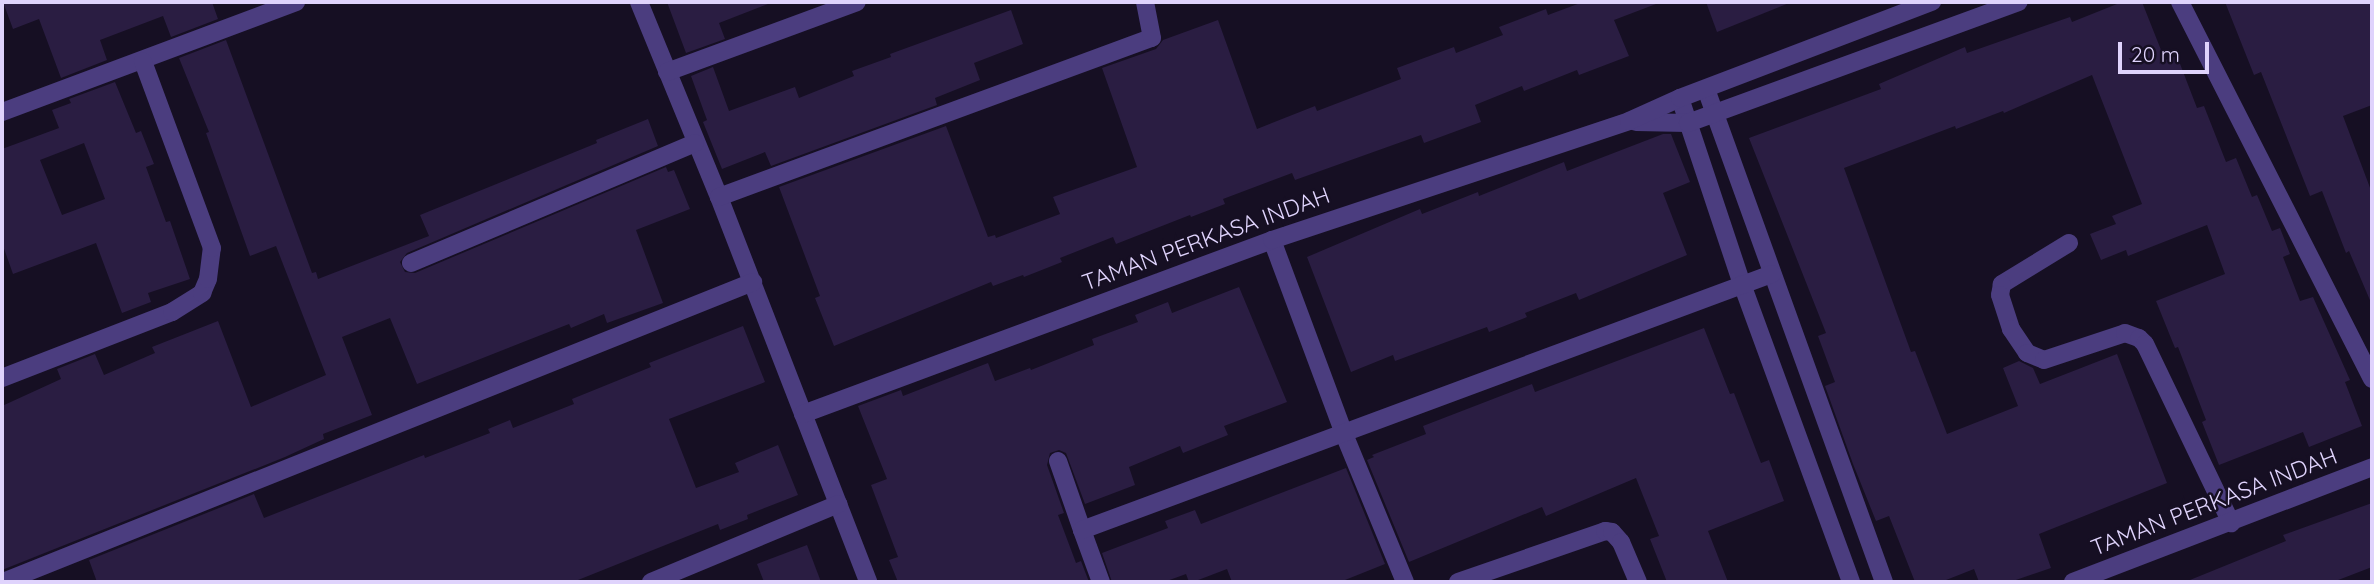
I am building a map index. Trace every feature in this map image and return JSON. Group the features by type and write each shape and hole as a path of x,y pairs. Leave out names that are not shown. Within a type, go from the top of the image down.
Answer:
{"street":[{"path":"2,112 296,2"},
{"path":"639,2 753,282 868,582"},
{"path":"667,72 857,2"},
{"path":"719,197 1152,38 1145,2"},
{"name":"TAMAN PERKASA INDAH","path":"803,414 1272,240 1629,121 1680,98 1932,2"},
{"name":"TAMAN PERKASA INDAH","path":"1629,121 1688,123 2020,2"},
{"path":"2180,2 2372,379"},
{"path":"2,379 172,312 202,293 208,279 212,248 143,61"},
{"path":"1706,89 1884,582"},
{"path":"1680,98 1742,284 1852,582"},
{"path":"411,263 695,143"},
{"path":"1272,240 1344,434 1405,582"},
{"path":"2069,243 2002,284 2000,295 2011,329 2027,353 2045,360 2125,333 2139,338 2145,344 2231,523"},
{"path":"1082,530 1772,274"},
{"path":"4,582 753,282"},
{"path":"1058,461 1101,582"},
{"name":"TAMAN PERKASA INDAH","path":"2073,582 2372,467"},
{"path":"652,582 838,504"},
{"path":"1458,582 1605,531 1612,532 1621,542 1638,582"}],"building":[{"path":"3,2 212,2 218,19 171,37 163,16 100,40 107,60 61,78 39,19 13,29"},
{"path":"667,2 768,4 719,23 725,39 686,53"},
{"path":"1583,2 1656,4 1614,20 1629,56 1579,75 1577,70 1524,91 1522,86 1475,105 1481,122 1424,143 1421,135 1295,180 1292,173 1223,199 1225,204 1191,217 1190,215 1116,244 1113,237 1060,258 1062,262 1024,277 1023,275 993,286 991,282 834,346 815,298 820,296 779,187 946,126 988,237 995,235 996,238 1060,214 1053,197 1137,167 1102,68 1156,49 1163,40 1218,20 1257,129 1315,106 1317,111 1401,79 1397,68 1454,47 1456,53 1503,35 1499,27 1546,9 1548,15"},
{"path":"1706,2 1789,2 1789,3 1717,32"},
{"path":"2122,2 2142,2 2165,60 2177,56 2197,108 2204,106 2226,162 2236,158 2252,197 2257,195 2272,231 2280,228 2290,254 2283,257 2300,301 2313,297 2350,380 2345,382 2362,426 2309,447 2303,432 2219,465 2202,422 2206,420 2178,347 2175,348 2156,301 2225,274 2207,225 2128,256 2126,250 2101,260 2090,234 2116,224 2112,216 2142,204 2092,75 2004,113 2003,111 1956,129 1955,126 1844,168 1911,352 1915,351 1947,434 2018,406 2003,368 2019,361 2033,368 2040,384 2117,354 2167,483 2039,534 2051,568 2010,582 1979,582 1974,569 1941,582 1915,582 1889,516 1876,521 1853,464 1825,386 1835,382 1818,336 1826,333 1749,138 1881,89 1879,84 1965,47 1967,53 2070,17 2072,22"},
{"path":"2225,2 2372,2 2372,105 2343,116 2372,193 2372,305 2349,251 2346,253 2322,191 2310,196 2261,72 2254,75"},
{"path":"1011,10 1023,44 974,63 980,80 935,98 937,105 771,166 765,152 722,169 703,122 707,120 691,76 713,67 729,111 795,87 799,98 854,76 852,71 891,57 890,54"},
{"path":"226,40 312,273 316,272 318,279 429,236 420,215 597,143 596,140 648,119 658,146 407,253 400,262 405,272 415,273 666,167 668,172 674,170 690,209 636,230 663,303 607,323 604,314 571,328 569,324 417,384 390,318 342,337 372,415 323,434 324,439 285,457 2,570 2,406 61,379 57,369 95,354 104,375 155,353 152,347 218,321 251,407 326,375 276,246 250,256 206,133 209,132 179,58"},
{"path":"115,82 136,133 141,131 154,164 146,167 166,222 170,221 190,279 148,293 151,302 122,313 96,243 13,274 2,243 2,149 59,128 52,110 71,103 69,99","holes":["84,143 105,199 62,215 40,160"]},
{"path":"1663,134 1671,134 1690,182 1663,193 1687,255 1579,300 1576,293 1525,313 1527,317 1489,332 1487,327 1395,361 1393,355 1351,372 1307,257 1420,209 1422,214 1478,192 1479,196 1564,162 1567,171"},
{"path":"1239,287 1287,402 1224,426 1228,435 1183,453 1180,446 1129,467 1135,485 1085,504 1066,453 1059,450 1050,453 1047,465 1064,513 1058,515 1076,563 1081,561 1089,582 898,582 889,560 898,557 871,485 887,479 858,406 901,390 903,396 988,363 995,381 1030,368 1031,370 1094,345 1092,339 1138,322 1135,315 1168,302 1172,313"},
{"path":"743,326 765,382 669,419 696,488 739,472 735,463 778,445 798,495 747,515 748,519 720,530 718,524 573,582 97,582 89,560 254,494 264,518 424,455 425,458 490,433 488,429 510,420 513,428 574,404 572,399 651,367 649,363"},
{"path":"1704,328 1730,394 1734,393 1761,463 1769,460 1784,501 1708,531 1728,582 1667,582 1650,539 1659,536 1636,478 1546,516 1542,507 1409,562 1367,460 1374,457 1372,455 1426,434 1423,426 1532,384 1535,392"},
{"path":"1346,468 1385,564 1340,582 1232,582 1227,569 1193,582 1189,582 1186,574 1164,582 1112,582 1102,553 1168,528 1165,521 1195,510 1201,524"},
{"path":"2372,503 2372,567 2333,582 2185,582 2286,541 2283,535"},
{"path":"807,545 821,582 764,582 757,564"}]}
